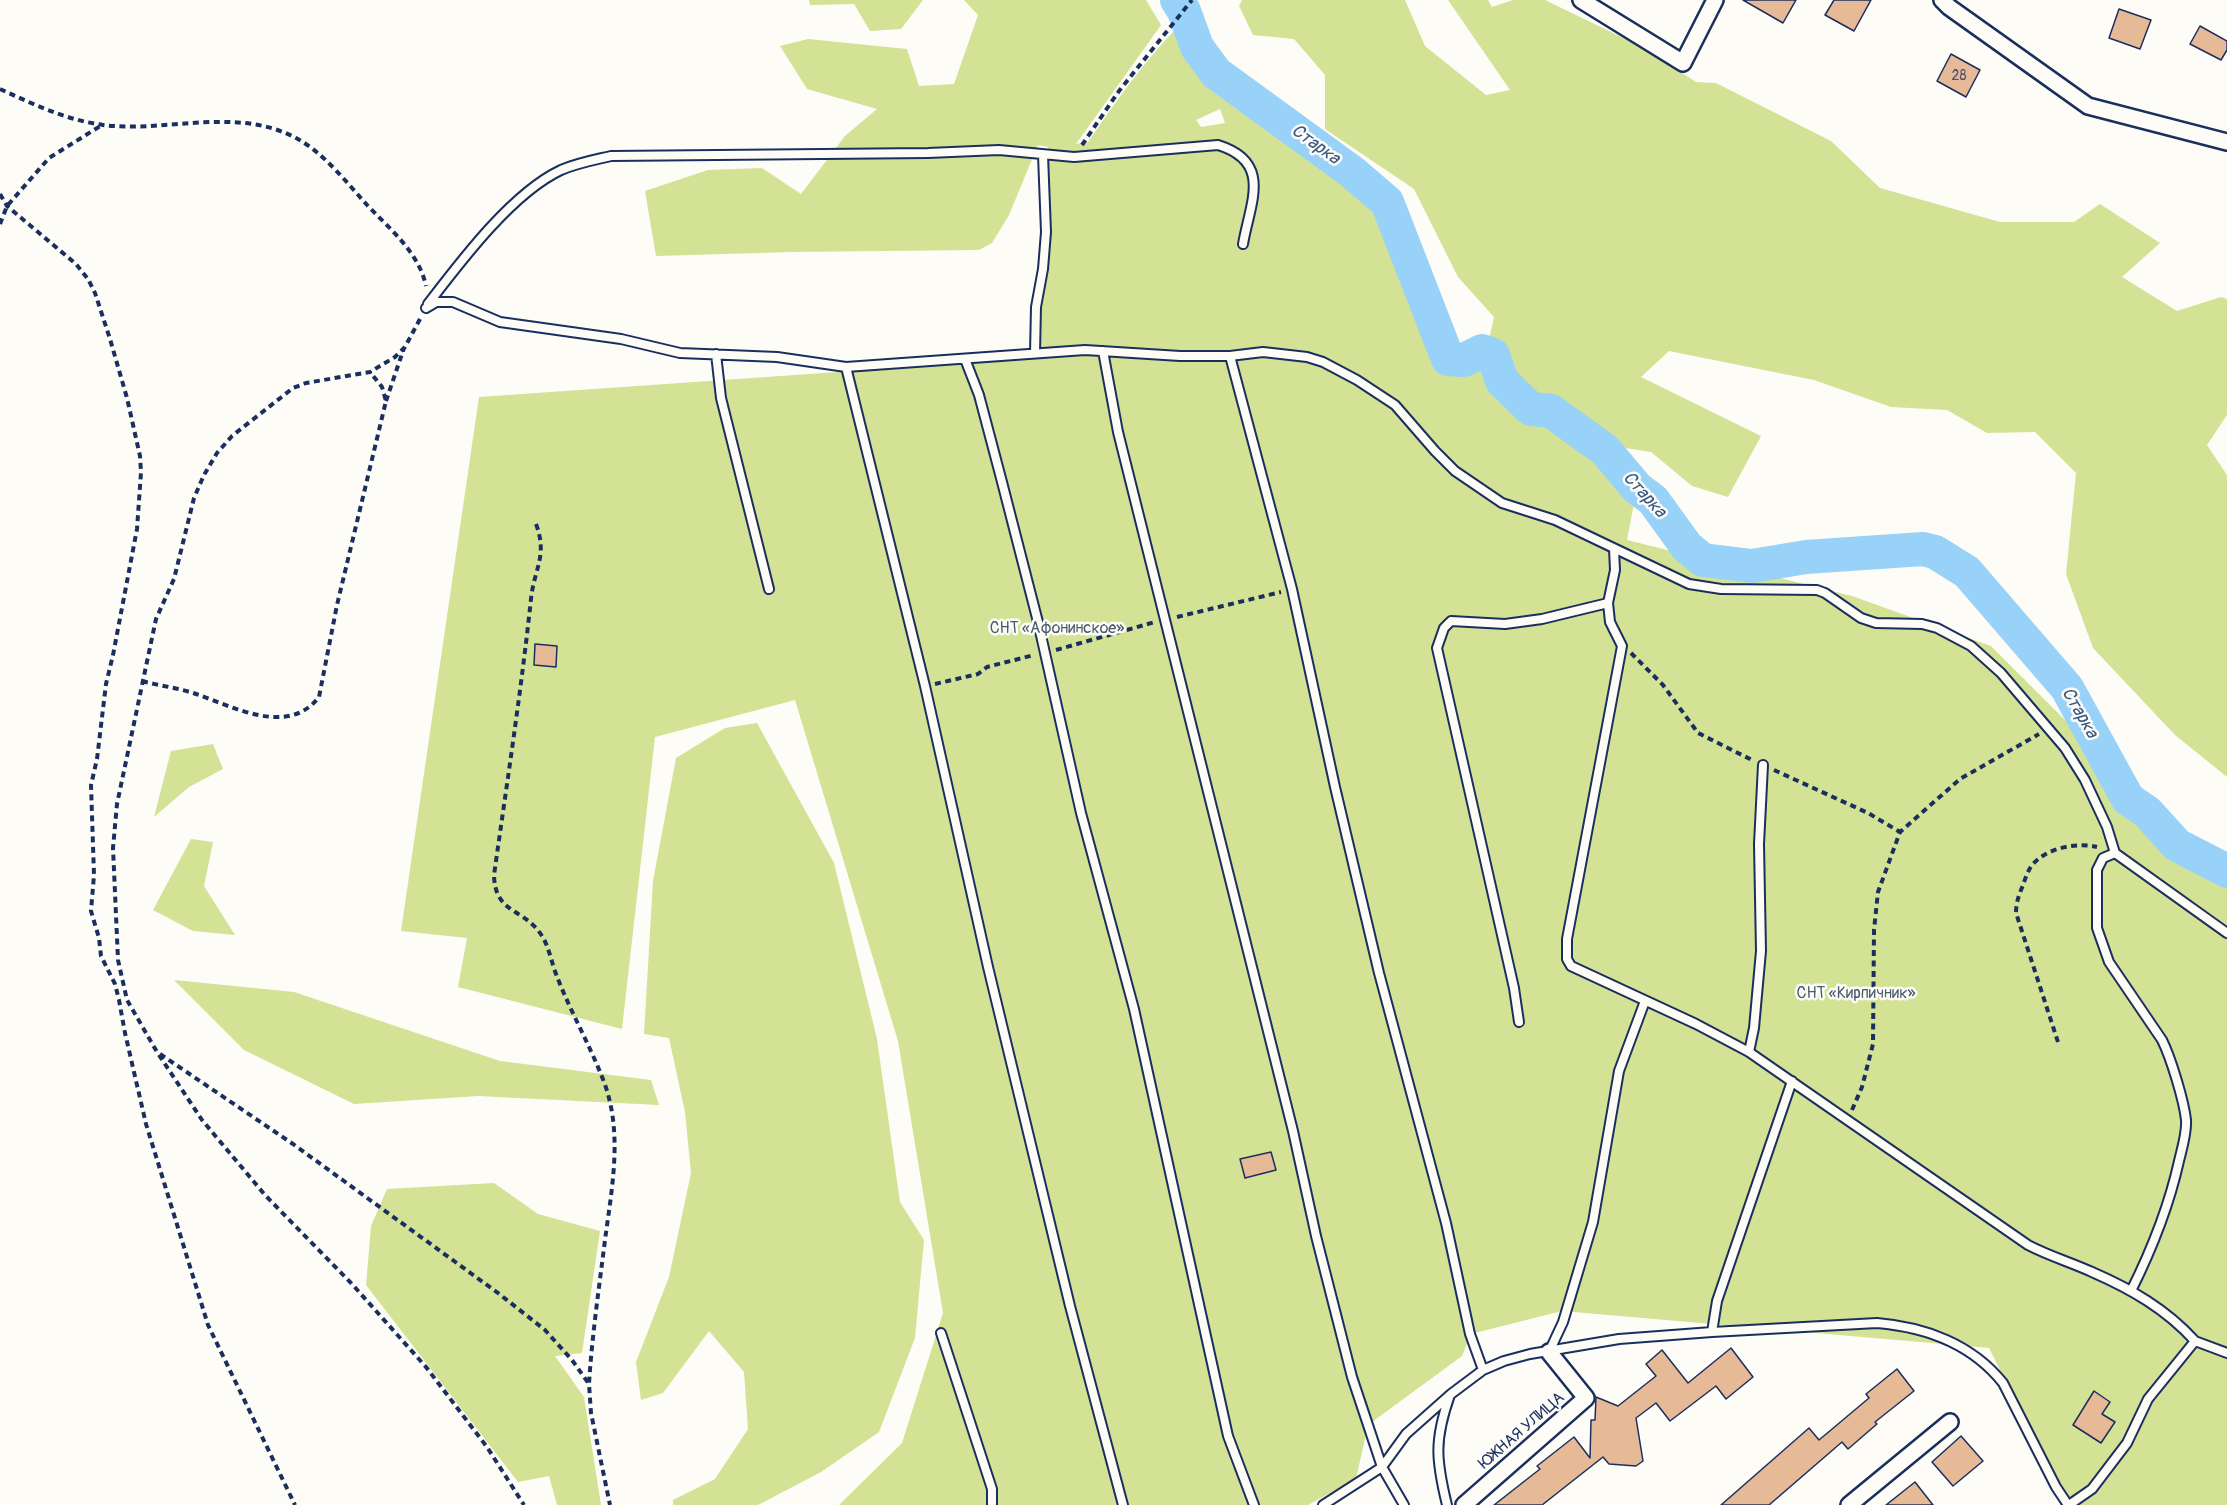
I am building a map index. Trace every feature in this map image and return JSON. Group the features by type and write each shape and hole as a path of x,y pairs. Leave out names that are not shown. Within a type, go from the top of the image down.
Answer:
{"street":[{"path":"1581,0 1683,63 1714,0"},
{"path":"1942,0 2088,106 2227,142"},
{"name":"ЮЖНАЯ УЛИЦА","path":"1464,1505 1586,1398 1549,1352"},
{"path":"1849,1505 1950,1422"}],"lane":[{"path":"426,308 453,271 490,229 540,182 562,170 593,160 633,154 917,153 999,150 1074,157 1206,144 1229,148 1239,154 1252,168 1253,198 1243,244"},
{"path":"1035,353 1036,307 1043,269 1046,232 1043,155"},
{"path":"426,308 436,302 453,302 500,322 621,339 680,353 777,357 846,367 1084,350 1180,356 1230,356 1263,352 1307,357 1323,362 1357,380 1395,405 1455,471 1491,498 1502,503 1555,520 1689,584 1721,589 1817,591 1825,593 1861,618 1876,623 1922,624 1937,628 1971,646 2001,673 2065,748 2085,780 2107,827 2115,853 2227,933"},
{"path":"1103,351 1118,432 1293,1131 1316,1236 1352,1377 1382,1467 1404,1505"},
{"path":"716,354 722,398 769,589"},
{"path":"1230,356 1292,589 1335,787 1379,973 1446,1224 1470,1334 1483,1370"},
{"path":"965,359 979,395 1045,652 1081,813 1134,1009 1228,1436 1254,1505"},
{"path":"846,367 925,686 991,978 1070,1306 1123,1505"},
{"path":"1614,549 1615,570 1608,603 1610,622 1622,646 1569,928 1567,959 1571,966 1696,1024 1749,1052 2028,1245 2131,1291 2178,1323 2194,1341 2227,1353"},
{"path":"1519,1022 1514,988 1437,648 1444,628 1451,621 1505,624 1542,619 1608,603"},
{"path":"1749,1052 1754,1028 1761,951 1759,844 1763,765"},
{"path":"2115,853 2103,858 2097,870 2097,928 2109,962 2169,1054 2186,1120 2183,1147 2171,1195 2149,1256 2131,1291"},
{"path":"1549,1352 1563,1322 1593,1222 1619,1071 1645,1001"},
{"path":"1712,1332 1717,1301 1792,1081"},
{"path":"1323,1505 1382,1467 1406,1434 1451,1394 1483,1370 1521,1357 1619,1339 1877,1323 1903,1325 1925,1331 1950,1341 1980,1359 2003,1383 2056,1487 2068,1505 2092,1489 2127,1443 2148,1399 2194,1341"},
{"path":"941,1333 992,1489 992,1505"},
{"path":"1447,1505 1437,1461 1442,1419 1451,1394"}],"path":[{"path":"1074,157 1119,91 1192,2"},
{"path":"0,89 50,112 102,125 136,127 205,122 249,123 267,126 297,138 321,157 409,248 423,273 427,286 426,308 405,348 386,401 337,605 319,697 311,708 302,713 287,717 265,717 193,693 142,681"},
{"path":"0,224 7,206 49,158 102,125"},
{"path":"0,194 7,206 76,264 88,279 110,339 127,398 140,456 141,472 137,529 106,684 97,759 91,785 94,875 91,911 99,938 101,956 119,1000 147,1124 208,1325 295,1505"},
{"path":"405,348 370,372 306,383 293,388 232,436 217,453 204,475 194,498 174,579 156,619 117,804 113,848 118,960 127,1000 157,1052 202,1120 265,1195 352,1284 426,1367 487,1447 524,1505"},
{"path":"370,372 382,387 386,401"},
{"path":"536,524 542,538 542,551 531,595 521,689 494,888 502,904 531,922 542,936 556,974 604,1083 614,1122 615,1165 589,1384 591,1413 610,1505"},
{"path":"925,686 978,674 987,667 1240,600 1292,589"},
{"path":"1622,646 1639,659 1663,685 1698,733 1868,813 1900,832"},
{"path":"1848,1119 1863,1087 1873,1044 1874,930 1878,892 1900,832 1960,779 2049,729"},
{"path":"2058,1042 2016,913 2016,904 2028,871 2035,862 2054,851 2076,845 2093,846 2115,853"},
{"path":"119,1000 127,1000"},
{"path":"157,1052 293,1144 498,1293 545,1330 572,1360 589,1384"}],"green space":[{"path":"809,0 923,0 901,29 870,31 854,4 810,5"},
{"path":"964,0 1146,0 1161,25 1076,144 1088,142 1144,65 1183,22 1194,50 1209,77 1261,113 1261,116 1271,114 1352,172 1387,202 1448,359 1464,360 1482,351 1493,355 1502,381 1531,409 1551,411 1605,450 1637,488 1627,540 1852,596 1991,646 2227,882 2227,1505 2061,1505 2064,1499 1989,1348 1562,1311 1471,1334 1462,1356 1368,1425 1356,1479 1308,1505 839,1505 902,1443 943,1313 898,1041 795,700 655,737 622,1029 458,987 467,938 401,931 479,397 1039,358 1048,147 1038,145 1009,215 992,243 979,250 656,256 645,191 708,170 762,168 801,194 845,136 877,109 807,89 780,46 808,39 907,49 919,86 954,84 978,15","holes":["1220,109 1225,123 1201,127 1196,120"]},
{"path":"1242,0 1405,0 1425,46 1486,95 1510,90 1448,0 1488,0 1492,7 1513,0 1545,0 1644,48 1696,82 1716,83 1831,141 1880,188 2000,222 2074,222 2100,204 2160,243 2122,277 2177,311 2221,297 2227,299 2227,415 2207,445 2227,475 2227,777 2175,735 2093,648 2066,574 2076,473 2035,432 1987,433 1947,410 1891,407 1814,380 1669,351 1641,377 1761,436 1728,497 1692,486 1651,452 1619,447 1554,400 1538,403 1512,375 1490,335 1494,317 1458,277 1414,189 1325,129 1325,75 1294,39 1253,35 1239,6"},
{"path":"757,723 834,863 877,1039 900,1202 924,1240 915,1338 879,1432 821,1472 758,1505 673,1505 673,1500 715,1479 748,1429 744,1372 709,1331 663,1393 641,1400 636,1362 669,1277 691,1173 685,1112 669,1038 644,1034 653,881 676,758 725,728"},
{"path":"213,744 223,769 189,787 154,817 171,751"},
{"path":"191,839 213,842 204,886 235,935 193,931 153,910"},
{"path":"174,980 294,992 500,1061 651,1080 659,1105 478,1096 354,1104 244,1050"},
{"path":"494,1183 538,1214 600,1231 582,1353 555,1356 584,1397 601,1505 557,1505 549,1476 518,1482 366,1285 371,1226 387,1189"}],"building":[{"path":"1743,0 1796,0 1783,23"},
{"path":"1834,0 1871,0 1854,31 1825,15"},
{"path":"2119,9 2151,20 2140,49 2109,38"},
{"path":"2200,26 2227,41 2227,50 2221,60 2190,44"},
{"path":"1951,54 1980,70 1966,97 1937,81"},
{"path":"535,644 557,646 556,667 534,665"},
{"path":"1271,1152 1276,1170 1245,1178 1240,1159"},
{"path":"1731,1348 1753,1377 1726,1399 1716,1386 1670,1421 1656,1403 1636,1418 1643,1461 1636,1466 1609,1464 1603,1457 1542,1505 1494,1505 1540,1469 1537,1466 1574,1437 1590,1458 1591,1420 1595,1420 1596,1397 1618,1406 1656,1376 1646,1364 1662,1350 1688,1383"},
{"path":"1897,1369 1914,1391 1875,1422 1877,1424 1848,1449 1842,1442 1769,1505 1721,1505 1809,1428 1819,1440 1869,1398 1866,1394"},
{"path":"2094,1391 2110,1402 2102,1414 2115,1422 2101,1443 2073,1425"},
{"path":"1961,1436 1983,1461 1953,1486 1932,1462"},
{"path":"1915,1482 1933,1505 1886,1505"}],"waterway":[{"name":"Старка","path":"1177,0 1184,11 1197,47 1216,73 1352,172 1387,202 1448,359 1464,360 1482,351 1493,355 1502,381 1531,409 1551,411 1605,450 1637,488 1653,500 1687,547 1703,560 1752,566 1806,557 1923,549 1935,552 1967,572 2067,688 2128,799 2147,812 2177,845 2227,871"}],"park label":[{"name":"СНТ «Афонинское»","path":"1057,629"},
{"name":"СНТ «Кирпичник»","path":"1856,994"}]}
